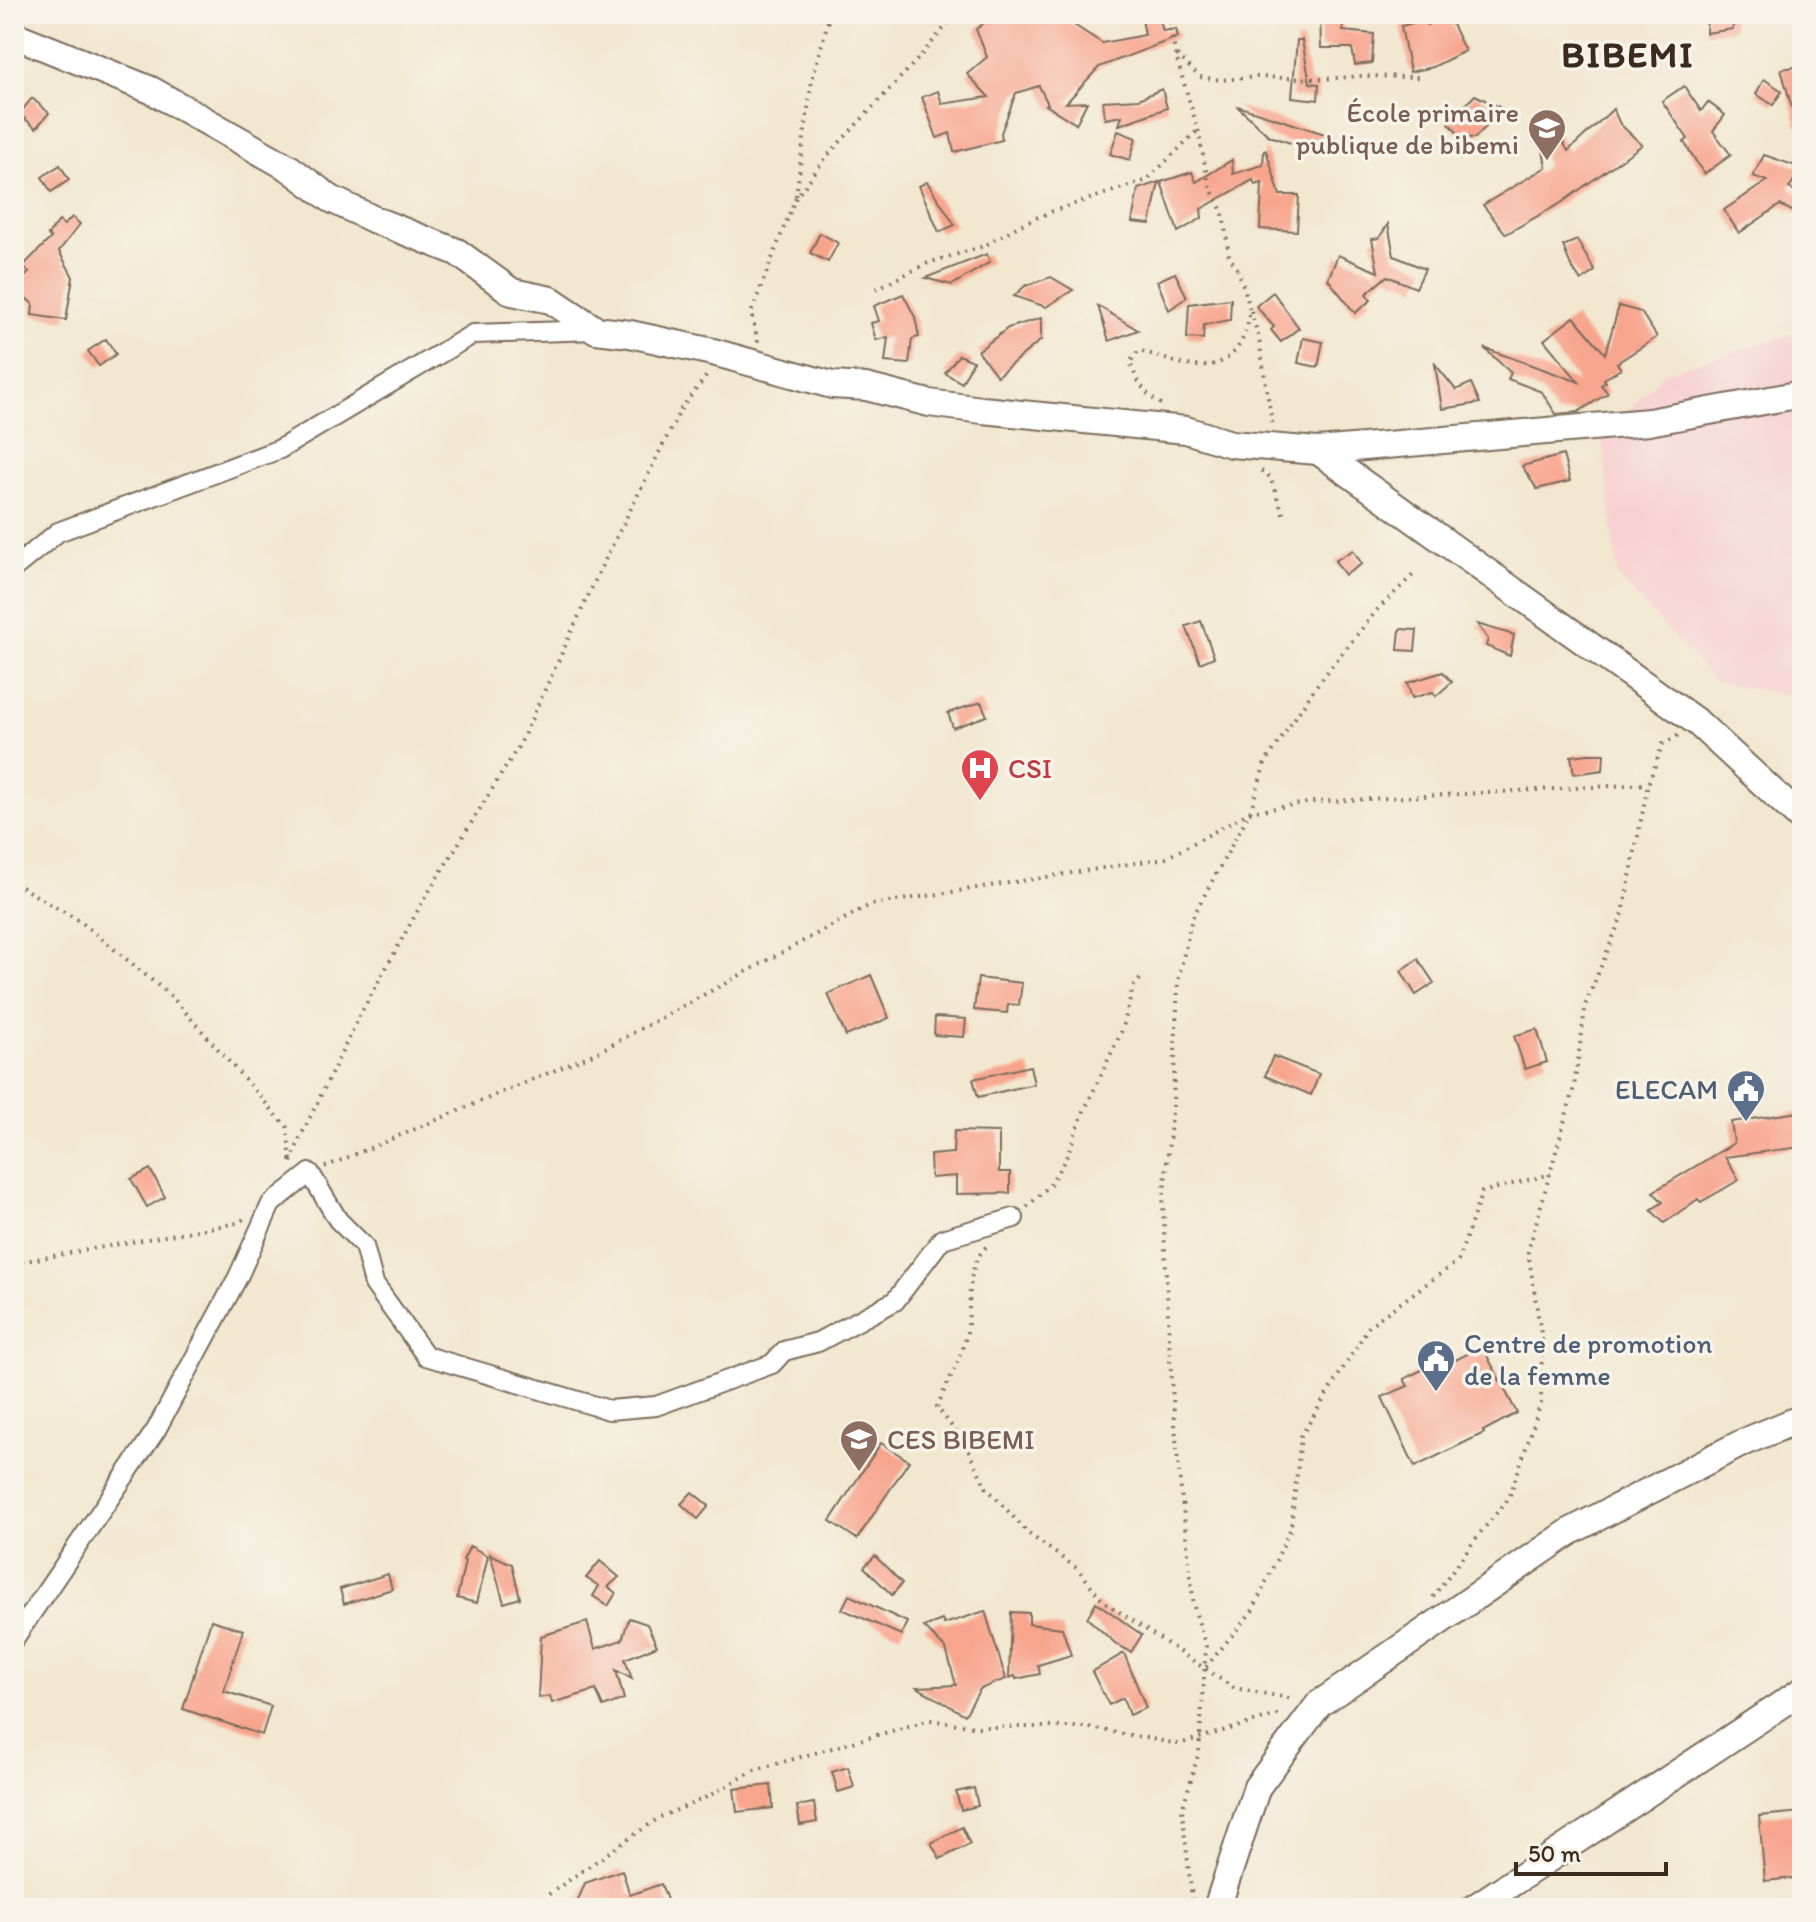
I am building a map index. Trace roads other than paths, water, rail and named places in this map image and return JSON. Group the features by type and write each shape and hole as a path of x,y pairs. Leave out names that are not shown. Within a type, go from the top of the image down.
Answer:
{"main road":[{"path":"14,35 151,90 289,168 331,199 457,252 512,292 551,300 596,330 713,352 832,385 866,387 929,403 1186,430 1231,444 1318,451 1649,422 1802,394"},
{"path":"1318,451 1698,723 1802,819"},
{"path":"1217,1908 1257,1787 1319,1704 1571,1531 1744,1442 1802,1418"},
{"path":"1474,1908 1802,1691"}],"street":[{"path":"14,568 58,532 280,449 473,334 596,330"},
{"path":"14,1639 156,1430 238,1277 271,1204 310,1173 338,1220 364,1246 374,1284 426,1356 609,1410 656,1406 772,1364 784,1351 818,1342 895,1301 942,1239 1014,1218"}],"place":[{"name":"École primaire publique de bibemi","path":"1547,162"},
{"name":"CSI","path":"980,802"},
{"name":"ELECAM","path":"1746,1123"},
{"name":"Centre de promotion de la femme","path":"1436,1393"},
{"name":"CES BIBEMI","path":"859,1473"}],"district":[{"name":"BIBEMI","path":"1628,54"}]}
